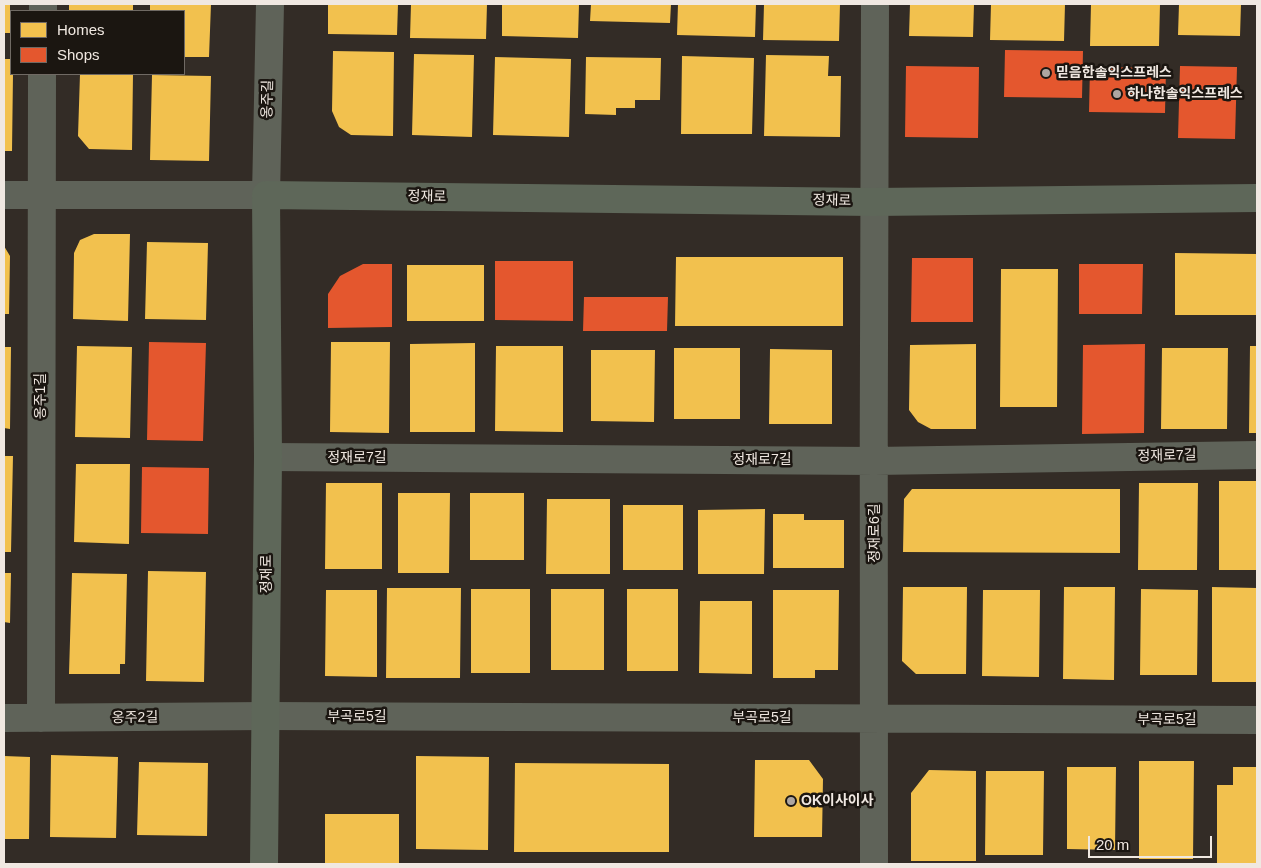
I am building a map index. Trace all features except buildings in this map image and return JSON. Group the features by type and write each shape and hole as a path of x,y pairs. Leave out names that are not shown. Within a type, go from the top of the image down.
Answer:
{"street":[{"name":"옹주길","path":"266,195 270,4"},
{"name":"정재로6길","path":"874,864 875,461 873,202 875,4"},
{"name":"옹주1길","path":"42,75 42,718"},
{"path":"4,195 266,195"},
{"name":"정재로","path":"264,864 268,457 266,195 873,202 1257,198"},
{"name":"정재로7길","path":"268,457 875,461 1257,455"},
{"name":"옹주2길","path":"4,718 266,716"},
{"name":"부곡로5길","path":"266,716 1257,720"}],"place":[{"name":"믿음한솔익스프레스","path":"1046,73"},
{"name":"하나한솔익스프레스","path":"1117,94"},
{"name":"OK이사이사","path":"791,801"}]}
